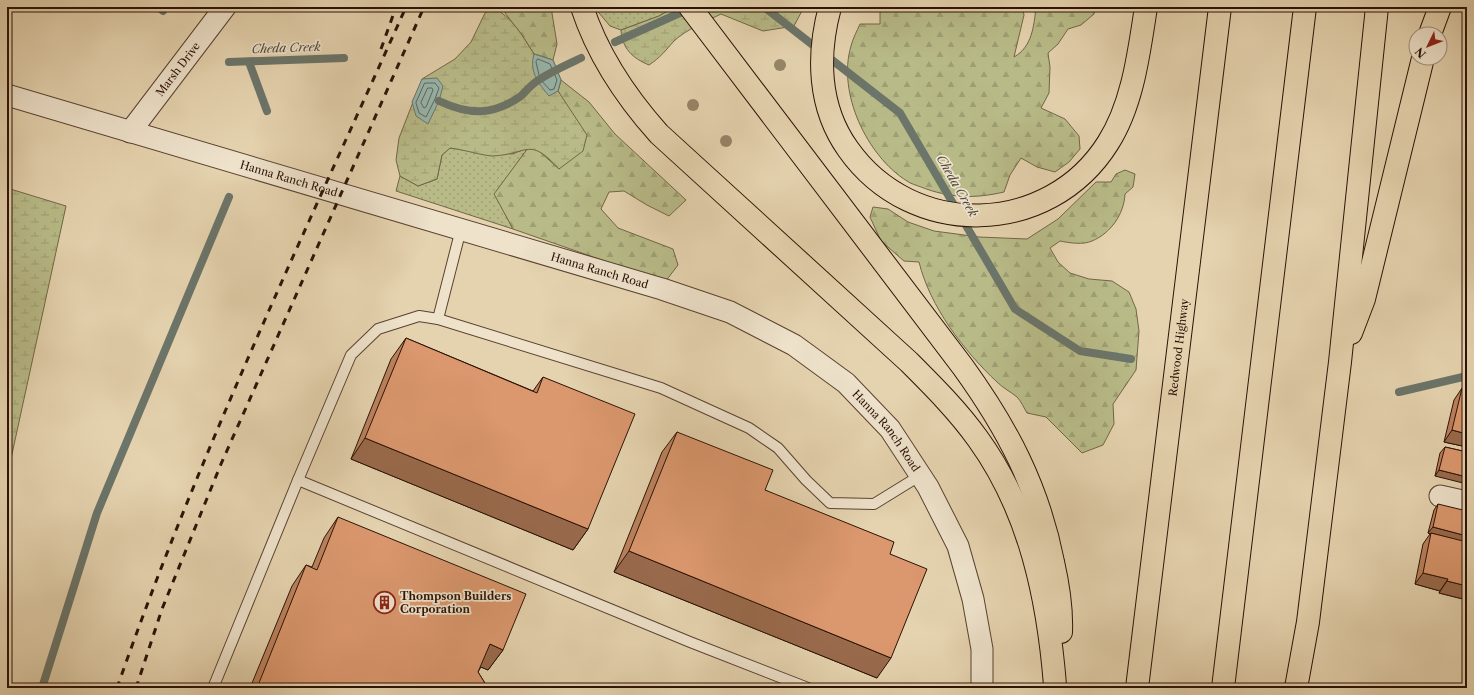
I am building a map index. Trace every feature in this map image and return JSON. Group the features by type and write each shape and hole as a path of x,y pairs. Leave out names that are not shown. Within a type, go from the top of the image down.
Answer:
{"highway":[{"path":"582,7 596,45 608,66 631,102 659,134 909,362 947,401 978,438 1001,474 1013,498 1031,548 1045,608 1055,686"},
{"path":"690,7 979,389 1003,426 1032,488 1049,542 1060,597 1060,654 1055,686"},
{"path":"830,7 821,48 821,69 829,112 847,148 875,180 893,192 913,202 950,214 986,215 1005,214 1021,210 1056,195 1072,184 1099,157 1109,142 1124,108 1134,72 1146,7"},
{"name":"Redwood Highway","path":"1137,688 1220,7"},
{"path":"1223,688 1305,7"},
{"path":"1296,688 1308,622 1340,362 1377,7"},
{"path":"1433,26 1440,7"},
{"path":"1340,362 1364,299 1421,66"}],"street":[{"name":"Marsh Drive","path":"130,132 225,7"},
{"name":"Hanna Ranch Road","path":"7,95 662,289 730,312 794,345 846,384 890,429 932,494 960,554 973,599 982,649 982,688"},
{"path":"1440,496 1467,502"}],"lane":[{"path":"438,319 461,229"},
{"path":"213,688 351,355 378,329 418,316 438,319 661,388 749,428 778,448 806,480 830,504 874,504 920,475"},
{"path":"298,480 690,642 808,688"}],"green space":[{"path":"506,7 551,7 557,44 553,60 534,54 505,13"},
{"path":"594,7 675,7 659,16 621,30 610,26"},
{"path":"675,7 804,7 794,26 763,31 721,14 696,26 679,37 660,57 649,65 633,56 623,42 621,30 659,16"},
{"path":"881,7 1022,7 1024,15 1014,57 1025,48 1028,42 1033,29 1036,7 1096,7 1094,14 1081,25 1068,29 1058,44 1048,53 1050,67 1049,93 1041,108 1065,119 1079,136 1080,149 1069,162 1055,172 1037,167 1021,158 1010,175 1004,192 982,196 952,195 931,191 907,181 879,156 868,140 852,103 848,83 848,64 854,37 860,24 880,24"},
{"path":"494,8 512,22 534,54 553,60 561,80 558,91 587,135 583,151 559,169 549,159 534,150 528,149 505,155 493,156 450,148 442,155 437,179 418,186 400,176 396,160 399,138 422,79 455,59 471,42 485,13"},
{"path":"561,80 589,102 615,134 686,200 669,216 624,191 609,192 601,209 618,228 673,249 678,265 665,282 513,229 494,194 528,148 538,150 559,169 565,103 558,91"},
{"path":"450,148 512,154 528,148 495,194 513,229 396,191 400,176 418,186 437,179 442,155"},
{"path":"1125,170 1135,174 1133,187 1125,194 1122,209 1111,228 1099,238 1092,241 1076,243 1060,241 1050,248 1058,262 1070,273 1089,279 1112,281 1129,292 1136,309 1139,331 1136,370 1113,404 1114,424 1103,445 1082,453 1046,417 1027,413 1017,397 999,384 972,356 940,312 924,279 919,262 904,261 881,241 870,217 873,207 888,209 908,222 934,231 979,237 1027,239 1058,219 1096,182 1111,182 1116,174"},
{"path":"7,188 66,206 7,477"}],"water":[{"path":"534,54 553,60 561,80 558,91 549,96 538,81 534,71"},
{"path":"437,78 443,86 439,101 428,124 416,116 412,102 422,79"}],"building":[{"path":"406,338 537,393 543,377 635,414 588,529 365,438"},
{"path":"1462,388 1467,389 1467,434 1452,430"},
{"path":"677,432 773,470 765,490 894,542 890,554 927,569 891,658 629,551"},
{"path":"1445,447 1467,452 1467,477 1439,470"},
{"path":"1438,504 1467,511 1467,536 1433,527"},
{"name":"Thompson Builders Corporation","path":"338,517 526,594 503,650 490,644 478,672 488,688 257,688 306,565 317,570"},
{"path":"1431,533 1467,542 1467,586 1447,581 1448,579 1423,573"}],"waterway":[{"name":"Cheda Creek","path":"158,7 163,11"},
{"name":"Cheda Creek","path":"764,7 900,113 1015,309 1080,351 1131,359"},
{"name":"Cheda Creek","path":"615,42 691,8"},
{"name":"Cheda Creek","path":"229,62 344,58"},
{"name":"Cheda Creek","path":"439,101 450,106 471,111 491,110 501,107 511,103 521,96 533,84 542,78 581,58"},
{"path":"249,62 267,111"},
{"path":"42,688 97,513 229,197"},
{"name":"Cheda Creek","path":"1399,392 1467,376"}],"railway":[{"path":"381,49 396,7"},
{"path":"117,688 182,515 217,429 406,7"},
{"path":"136,688 162,609 221,464 424,7"}],"place":[{"name":"Thompson Builders Corporation","path":"384,602"}]}
